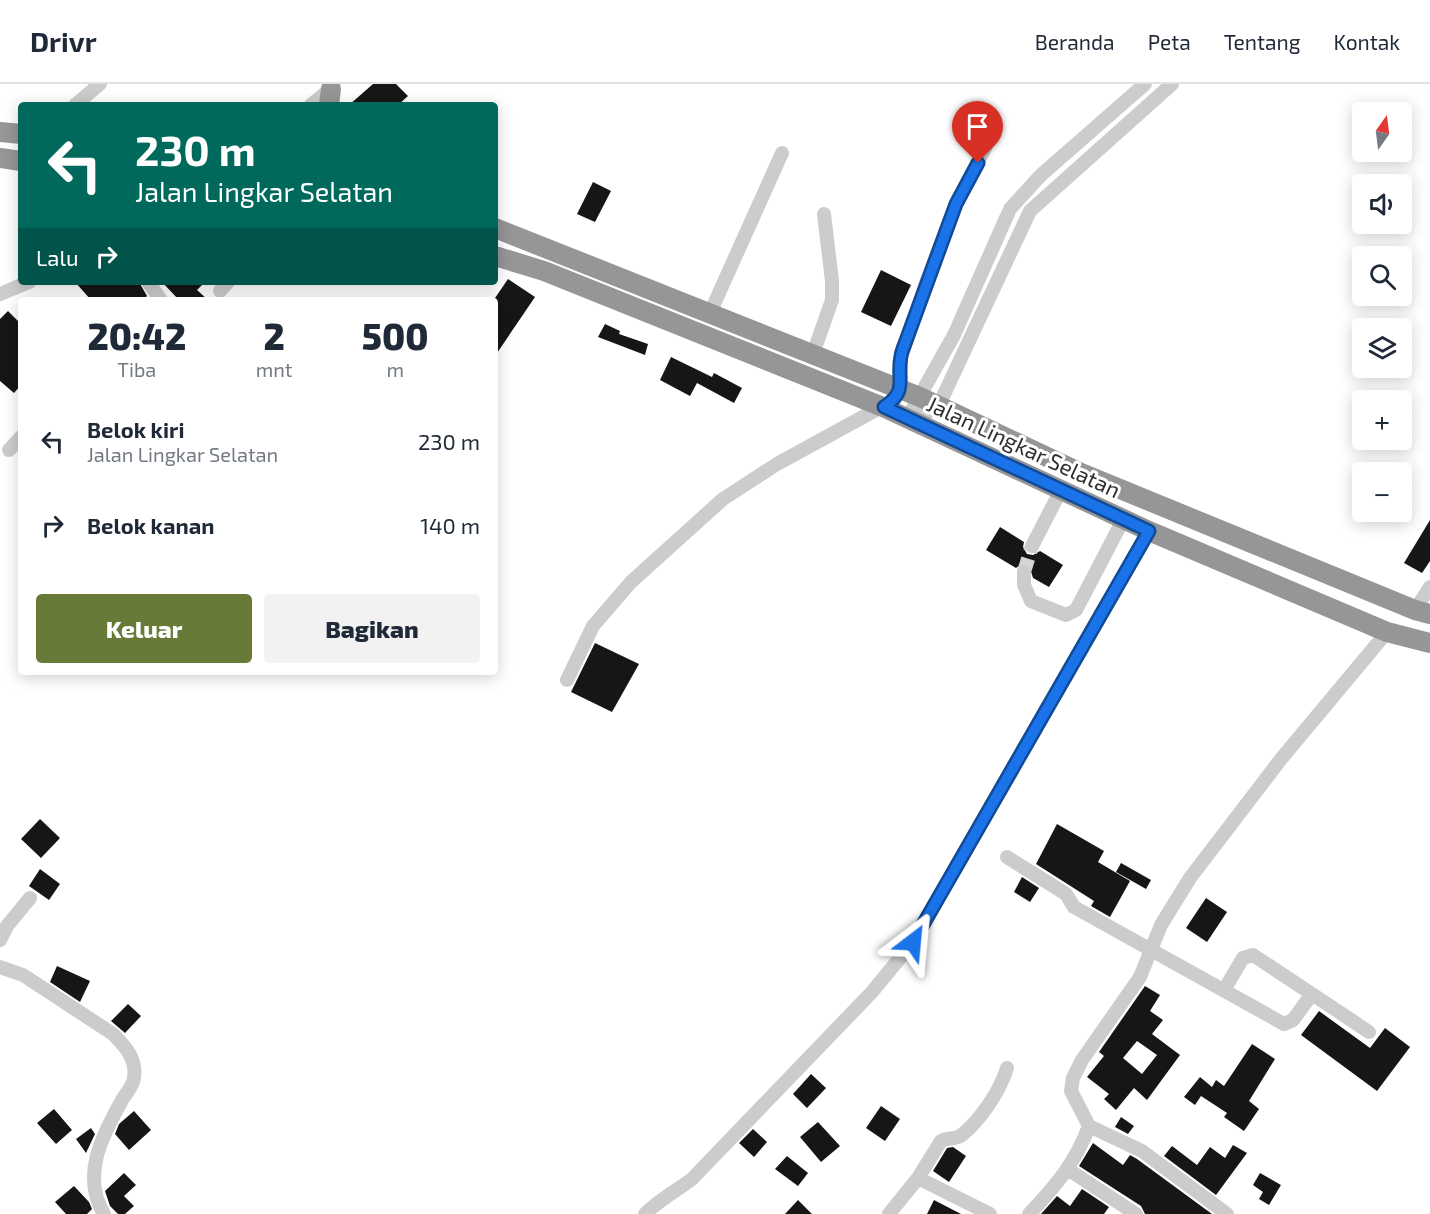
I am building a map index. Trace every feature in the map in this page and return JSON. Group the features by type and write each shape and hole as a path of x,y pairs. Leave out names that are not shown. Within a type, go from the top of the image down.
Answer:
{"highway":[{"path":"0,132 18,134"},
{"path":"0,158 18,161"},
{"name":"Jalan Lingkar Selatan","path":"498,229 901,389 1081,473 1423,612"},
{"name":"Jalan Lingkar Selatan","path":"498,257 544,271 884,407 1123,520 1387,632 1430,643"}],"street":[{"path":"79,102 100,84"},
{"path":"911,419 920,397 954,335 1010,209 1041,175 1145,84"},
{"path":"911,419 939,405 1030,211 1172,84"},
{"path":"316,102 331,93"},
{"path":"567,680 593,626 631,582 723,499 777,464 894,400 901,389 901,357 923,291 956,204 988,142"},
{"path":"710,313 782,153"},
{"path":"813,354 832,300 824,214"},
{"path":"0,294 23,290"},
{"path":"9,450 18,440"},
{"path":"1032,546 1060,492"},
{"path":"1024,572 1024,585 1031,601 1066,615 1076,610 1123,520"},
{"path":"645,1214 661,1198 677,1191 700,1171 878,986 907,950 1149,531"},
{"path":"1423,612 1430,587"},
{"path":"1227,1214 1142,1151 1089,1126 1071,1091 1073,1078 1082,1060 1140,977 1161,926 1190,878 1281,759 1387,632"},
{"path":"1006,857 1066,894 1074,907 1284,1024 1293,1020 1312,994"},
{"path":"0,940 7,926 30,898"},
{"path":"1224,990 1243,958 1253,955 1369,1032"},
{"path":"1,965 22,975 113,1034 126,1046 134,1065 133,1083 116,1111 93,1166 94,1186 104,1214"},
{"path":"889,1214 918,1178 941,1141 961,1136 981,1113 998,1089 1007,1068"},
{"path":"1029,1214 1069,1170 1080,1152 1089,1126"},
{"path":"1069,1170 1118,1209 1137,1214"},
{"path":"918,1178 990,1214"}],"building":[{"path":"373,84 396,84 408,96 401,102 352,102"},
{"path":"593,182 611,191 595,222 577,214"},
{"path":"881,270 911,285 891,326 861,312"},
{"path":"508,279 535,297 498,352 498,297 496,297"},
{"path":"78,285 141,285 147,296 146,297 88,297"},
{"path":"165,285 202,285 197,290 205,297 176,297"},
{"path":"8,311 18,321 18,388 14,393 0,381 0,319"},
{"path":"605,324 620,331 619,334 648,344 645,355 598,337"},
{"path":"671,357 712,377 714,373 742,388 734,403 697,383 690,396 660,380"},
{"path":"1430,520 1430,561 1422,573 1404,563"},
{"path":"1000,527 1024,542 1023,547 1027,554 1033,555 1040,551 1063,565 1049,587 1033,578 1029,565 1023,563 1016,568 986,550"},
{"path":"595,643 639,664 612,712 571,692"},
{"path":"40,819 60,838 41,858 21,839"},
{"path":"1057,824 1104,851 1098,862 1130,881 1110,917 1091,906 1094,901 1036,864"},
{"path":"1121,863 1151,880 1146,889 1116,872"},
{"path":"40,869 60,884 49,900 29,886"},
{"path":"1022,877 1039,888 1030,902 1014,892"},
{"path":"1206,898 1227,912 1207,942 1186,928"},
{"path":"57,966 90,981 80,1002 50,982"},
{"path":"1145,986 1160,995 1150,1011 1163,1020 1152,1034 1180,1055 1147,1100 1134,1088 1116,1110 1104,1099 1109,1094 1087,1077 1104,1056 1099,1052","holes":["1137,1041 1157,1055 1142,1074 1123,1058"]},
{"path":"128,1004 141,1016 125,1033 111,1021"},
{"path":"1319,1011 1370,1048 1385,1028 1410,1047 1377,1091 1301,1035"},
{"path":"1252,1044 1275,1059 1249,1101 1259,1109 1244,1131 1224,1117 1227,1113 1201,1096 1195,1105 1184,1097 1200,1077 1212,1087 1216,1080 1224,1086"},
{"path":"811,1074 826,1088 807,1108 793,1094"},
{"path":"881,1106 900,1119 885,1141 866,1128"},
{"path":"54,1109 72,1130 56,1144 37,1123"},
{"path":"134,1111 151,1130 129,1150 115,1134 119,1124"},
{"path":"1121,1117 1134,1126 1128,1134 1115,1127"},
{"path":"818,1122 840,1146 821,1162 800,1137"},
{"path":"91,1128 95,1134 86,1153 76,1139"},
{"path":"753,1129 767,1142 754,1157 739,1143"},
{"path":"1093,1143 1123,1165 1130,1155 1137,1159 1212,1214 1145,1214 1141,1206 1079,1166"},
{"path":"1233,1145 1247,1153 1216,1195 1164,1156 1172,1146 1197,1165 1210,1147 1225,1158"},
{"path":"953,1147 966,1156 949,1182 933,1171 947,1148"},
{"path":"787,1156 808,1173 798,1186 775,1169"},
{"path":"124,1173 136,1185 124,1196 134,1206 125,1214 118,1214 110,1206 105,1191"},
{"path":"1260,1173 1281,1185 1269,1205 1259,1199 1263,1192 1253,1185"},
{"path":"74,1186 89,1202 92,1209 87,1214 66,1214 55,1202"},
{"path":"1082,1189 1109,1207 1104,1214 1041,1214 1057,1196 1070,1206"},
{"path":"798,1200 812,1214 785,1214"},
{"path":"934,1200 961,1214 927,1214"}],"tunnel":[{"path":"1024,572 1032,546"}],"route":[{"path":"913,942 947,879 1149,531 1060,492 884,407 894,400 901,389 901,357 907,338 956,204 978,163"}]}
